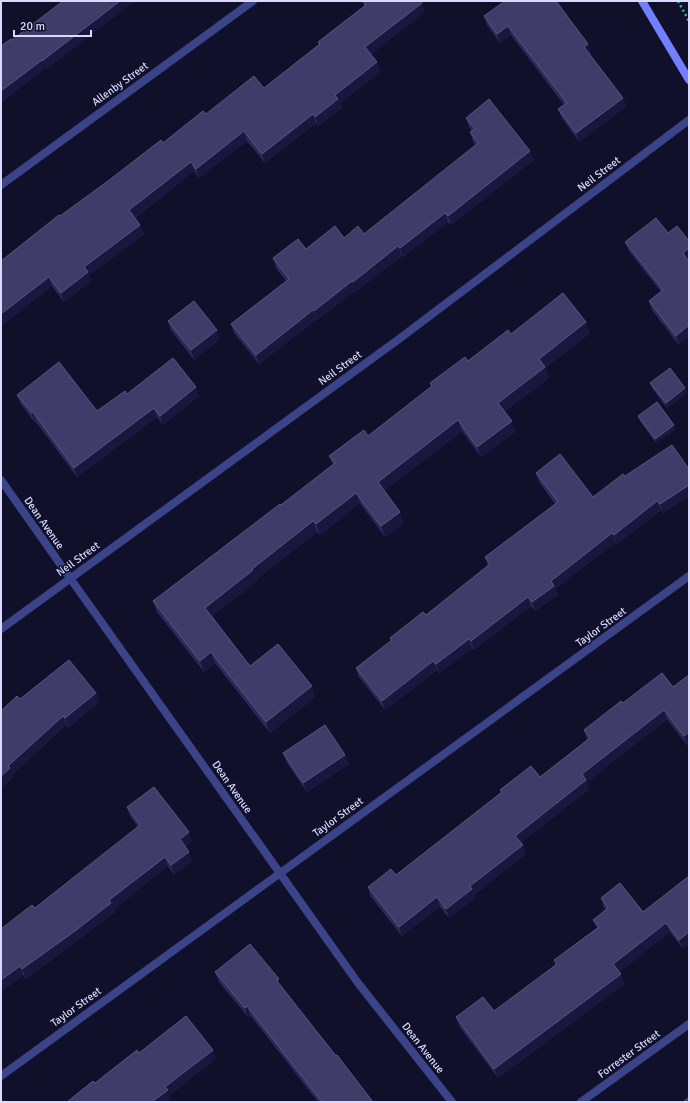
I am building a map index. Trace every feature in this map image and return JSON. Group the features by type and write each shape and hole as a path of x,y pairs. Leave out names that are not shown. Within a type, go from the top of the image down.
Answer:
{"main road":[{"path":"642,1 689,80"}],"street":[{"name":"Allenby Street","path":"1,185 253,1"},
{"name":"Neil Street","path":"1,629 399,339 689,120"},
{"name":"Dean Avenue","path":"1,480 358,983 452,1102"},
{"name":"Taylor Street","path":"1,1076 689,576"},
{"name":"Forrester Street","path":"581,1102 689,1024"}],"path":[{"path":"678,1 689,21"}],"building":[{"path":"63,1 120,1 1,91 1,46 11,39 12,40"},
{"path":"363,1 421,1 422,3 365,47 377,62 335,95 338,99 315,117 313,114 262,154 244,131 196,169 191,162 129,210 140,225 84,267 88,272 61,293 49,277 1,314 1,261 59,215 60,216 108,181 161,140 163,143 203,111 206,114 254,76 264,88 320,44 318,42 366,5"},
{"path":"505,1 556,1 588,44 584,47 623,98 576,133 558,109 567,103 508,26 497,34 484,16"},
{"path":"489,99 530,151 448,216 445,213 400,248 398,246 256,355 231,324 289,279 273,258 298,239 306,249 335,226 344,238 358,226 364,234 478,143 470,132 475,129 466,118"},
{"path":"656,218 668,233 677,226 689,241 689,248 683,253 689,262 689,325 676,336 649,301 663,290 625,242"},
{"path":"563,293 586,322 539,359 545,367 498,403 512,421 477,447 458,420 378,482 400,512 381,526 356,493 316,524 313,521 205,608 250,666 278,644 312,686 266,722 211,652 200,661 153,601 335,463 329,456 364,430 368,436 432,386 430,383 465,357 468,361 508,330 511,334"},
{"path":"194,301 217,330 191,350 168,321"},
{"path":"173,358 196,387 160,416 154,408 74,468 33,412 32,413 17,395 59,362 97,411 125,391 127,394"},
{"path":"670,368 685,388 666,403 650,383"},
{"path":"657,402 674,425 655,439 638,416"},
{"path":"672,445 689,469 689,485 660,504 657,501 614,535 612,533 551,581 554,586 532,602 528,597 471,641 469,639 436,664 433,661 382,701 356,668 392,640 390,638 423,612 426,615 490,564 485,557 558,502 536,473 560,454 593,497 623,474 625,476"},
{"path":"69,660 96,693 65,718 63,716 8,766 10,768 1,776 1,711 17,696 20,699"},
{"path":"662,673 673,687 689,675 689,732 684,736 664,710 582,774 586,780 515,836 523,845 470,886 472,889 446,909 437,897 399,927 368,887 391,869 396,875 502,792 500,790 531,766 540,777 590,738 584,730 621,701 623,703"},
{"path":"325,725 345,755 303,783 283,753"},
{"path":"154,787 189,832 180,839 189,852 171,865 165,857 109,900 111,903 75,931 22,969 20,966 1,980 1,929 32,905 35,908 140,825 127,807"},
{"path":"689,876 689,932 679,940 666,923 613,964 621,974 494,1069 456,1017 483,997 494,1011 557,964 554,960 599,927 593,920 608,908 601,898 620,883 643,912"},
{"path":"250,944 279,979 277,981 373,1102 322,1102 247,1006 245,1008 215,972"},
{"path":"186,1016 213,1050 165,1087 168,1090 152,1102 67,1102 93,1081 95,1083 137,1050 139,1053"},
{"path":"689,1097 689,1102 683,1102"}]}
